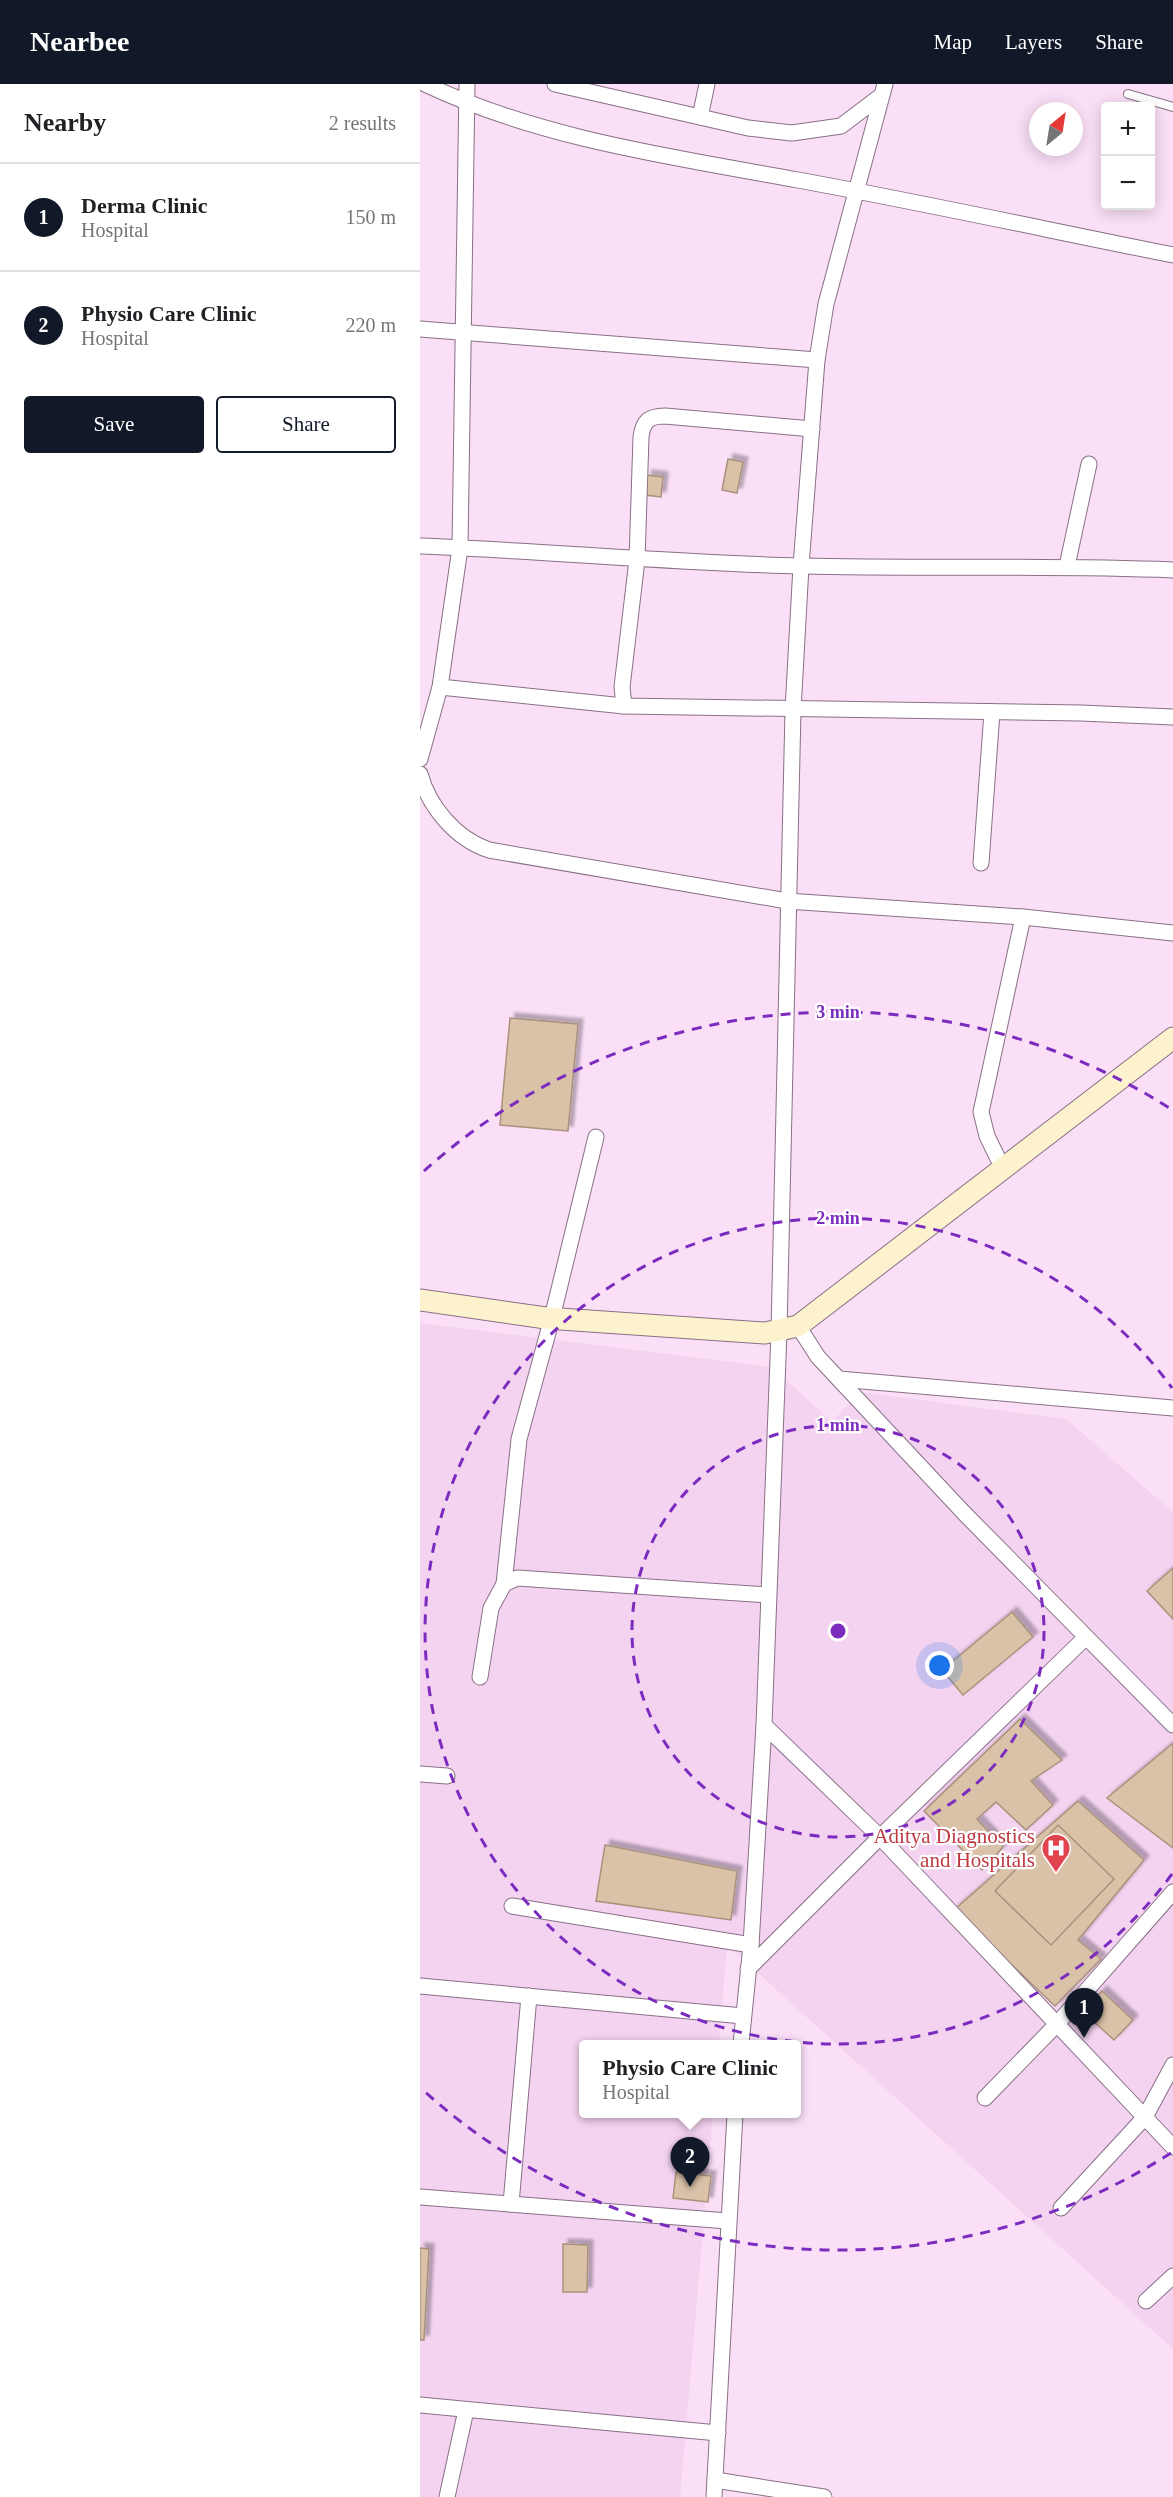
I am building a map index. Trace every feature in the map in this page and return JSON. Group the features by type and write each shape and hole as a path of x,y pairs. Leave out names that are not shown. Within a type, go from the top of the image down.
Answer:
{"main road":[{"path":"420,1300 552,1318 765,1333 788,1329 1003,1169 1173,1038"}],"street":[{"path":"425,84 465,102 611,145 854,190 1173,255"},
{"path":"420,759 440,687 460,548 467,84"},
{"path":"555,84 748,128 792,133 841,126 884,89"},
{"path":"700,117 707,84"},
{"path":"741,2040 751,1945 764,1725 768,1595 788,1329 787,901 793,710 801,566 817,360 830,285 854,190 884,89"},
{"path":"420,329 817,360"},
{"path":"624,706 622,687 637,560 641,437 646,420 653,416 665,416 812,429"},
{"path":"1067,566 1089,464"},
{"path":"420,546 637,560 801,566 1067,566 1173,570"},
{"path":"440,687 624,706 1173,717"},
{"path":"981,863 992,712"},
{"path":"420,774 429,796 443,817 470,842 489,850 787,901 1023,917 1173,933"},
{"path":"1003,1169 987,1136 981,1112 1023,917"},
{"path":"480,1677 490,1608 504,1584 519,1439 552,1318 596,1137"},
{"path":"788,1329 818,1357 1085,1638 1173,1725"},
{"path":"839,1379 1173,1408"},
{"path":"504,1584 517,1578 531,1577 768,1595"},
{"path":"748,1969 1085,1638"},
{"path":"764,1725 880,1837 1173,2146"},
{"path":"420,1774 447,1776"},
{"path":"985,2098 1057,2024 1173,1892"},
{"path":"512,1906 751,1945"},
{"path":"420,1986 743,2016"},
{"path":"511,2204 529,1996"},
{"path":"1061,2208 1145,2117 1173,2065"},
{"path":"714,2497 735,2118"},
{"path":"420,2197 728,2221"},
{"path":"1146,2301 1173,2276"},
{"path":"420,2405 718,2433"},
{"path":"447,2497 466,2410"},
{"path":"715,2480 824,2497"}],"lane":[{"path":"1128,94 1173,107"}],"shaded area":[{"path":"420,1323 772,1367 832,1422 860,1392 1066,1419 1173,1512 1173,2349 727,1945 719,2040 579,2040 579,2118 713,2118 680,2497 420,2497"}],"building":[{"path":"728,459 743,462 737,493 722,490"},
{"path":"647,475 663,477 661,497 645,495"},
{"path":"510,1018 578,1024 568,1131 500,1125"},
{"path":"1173,1568 1173,1619 1147,1591"},
{"path":"1012,1612 1033,1637 963,1695 942,1670"},
{"path":"1020,1719 1062,1760 1031,1781 1053,1805 1026,1830 996,1802 977,1819 1003,1847 982,1870 924,1811"},
{"path":"1173,1745 1173,1848 1107,1798"},
{"path":"1078,1801 1144,1860 1078,1940 1101,1959 1055,2006 954,1910"},
{"path":"1058,1825 1114,1879 1051,1945 995,1891"},
{"path":"605,1845 737,1871 731,1920 596,1901"},
{"path":"1102,1991 1133,2020 1114,2040 1083,2012"},
{"path":"676,2172 711,2176 708,2202 673,2198"},
{"path":"563,2244 588,2245 587,2292 563,2292"},
{"path":"420,2248 429,2249 424,2340 420,2340"}],"place":[{"name":"Aditya Diagnostics and Hospitals","path":"1056,1874"},
{"name":"Derma Clinic","path":"1084,2038"},
{"name":"Physio Care Clinic","path":"690,2187"}]}
